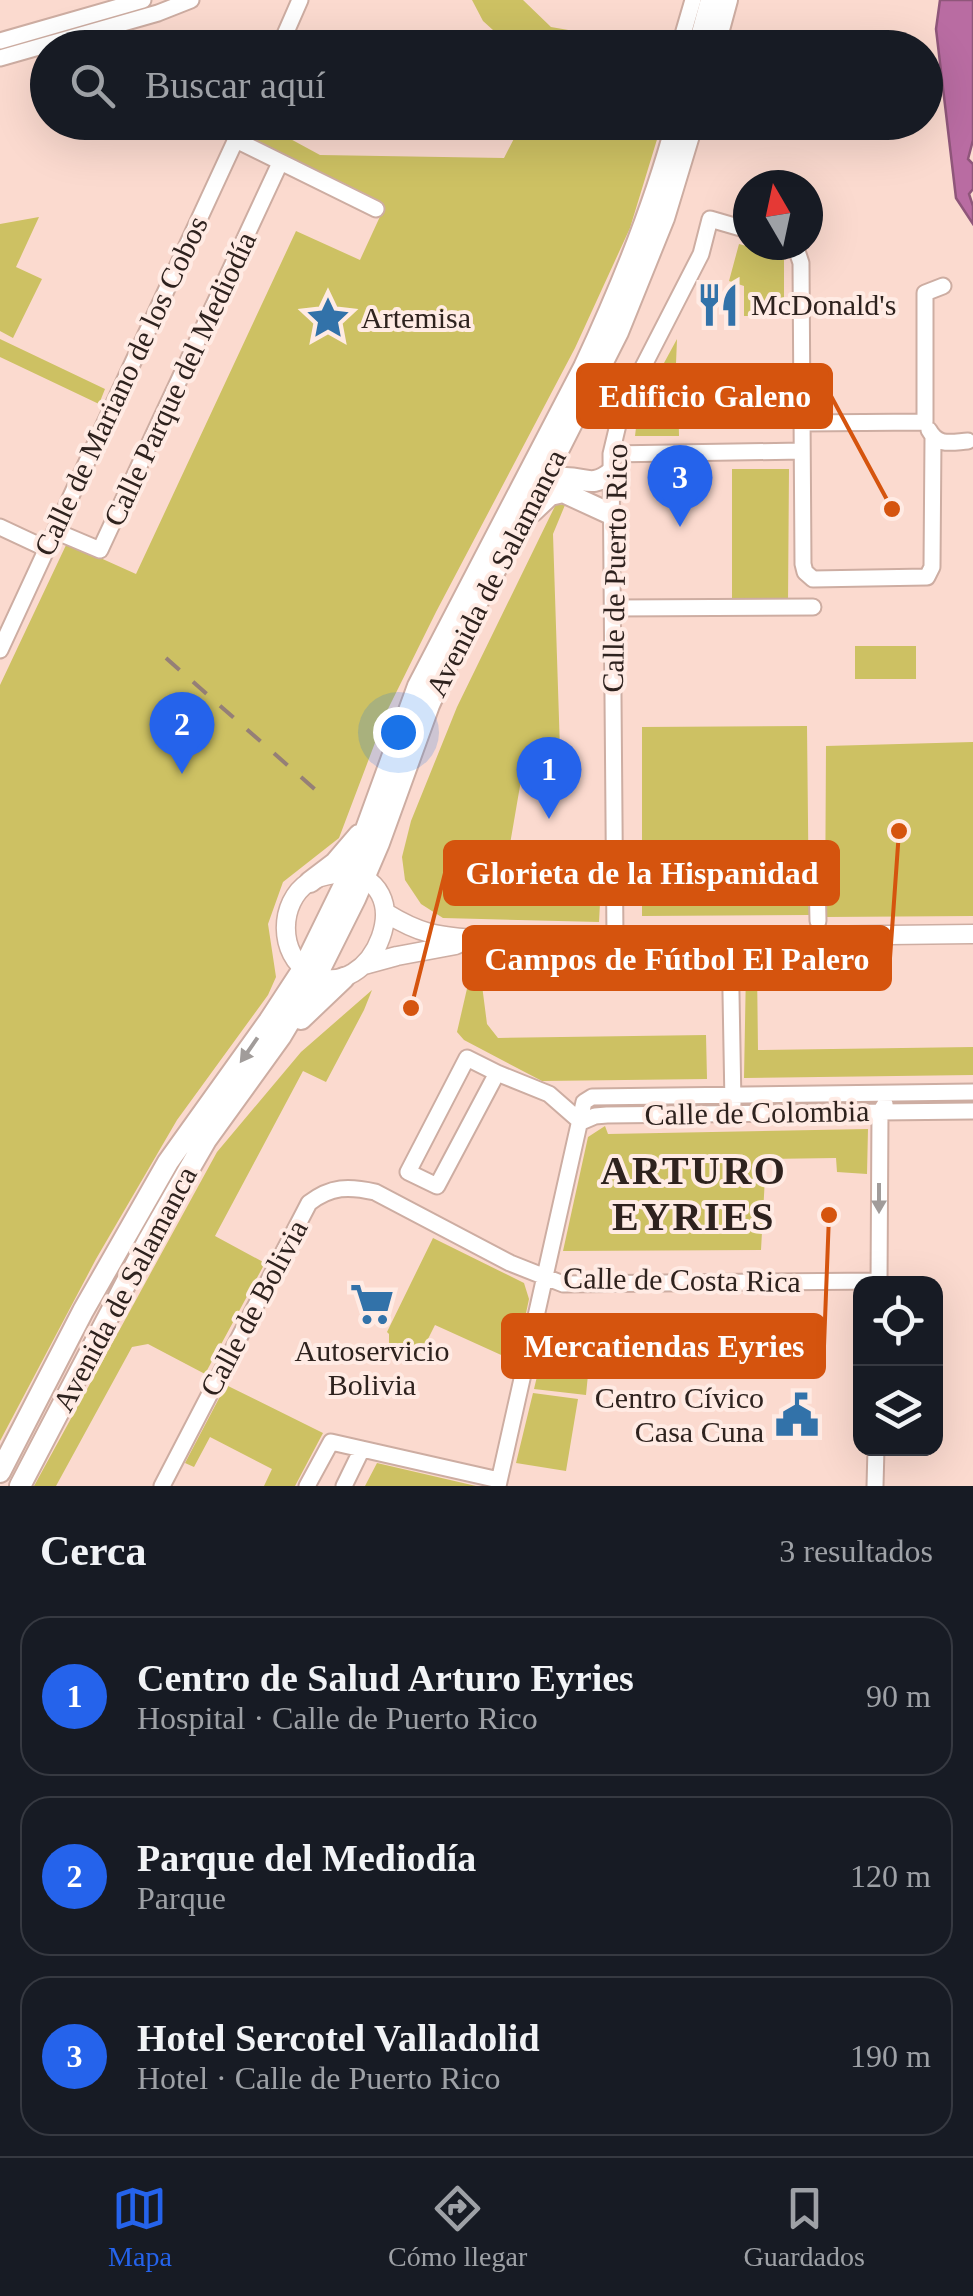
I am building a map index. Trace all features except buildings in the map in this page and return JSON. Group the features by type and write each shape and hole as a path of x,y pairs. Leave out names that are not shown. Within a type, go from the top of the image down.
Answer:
{"highway":[{"path":"703,30 711,0"},
{"path":"719,30 727,0"},
{"name":"Avenida de Salamanca","path":"357,876 369,821 418,686 607,318 647,222 672,140"},
{"name":"Avenida de Salamanca","path":"20,1486 188,1171 281,1036 357,876 465,625 618,332 664,218 688,140"},
{"path":"556,454 567,478"},
{"path":"520,489 567,478 588,483 603,480 612,463"},
{"path":"524,518 550,495 563,492 612,515"},
{"path":"310,882 335,863 369,821"},
{"name":"Avenida de Salamanca","path":"0,1472 91,1296 159,1176 198,1117 309,973"},
{"path":"281,1036 344,978"}],"main road":[{"path":"364,965 376,948 386,913 377,890 357,876 325,876 310,882 291,904 286,924 286,942 293,960 309,973 344,978 364,965 397,956 485,940"},
{"path":"386,913 432,936 485,940 973,934"}],"street":[{"path":"38,30 143,0"},
{"path":"98,30 191,0"},
{"path":"287,30 296,0"},
{"path":"684,30 693,0"},
{"path":"0,41 30,32"},
{"path":"0,58 30,49"},
{"path":"236,140 376,209"},
{"name":"Calle de Mariano de los Cobos","path":"0,650 236,140"},
{"name":"Calle Parque del Mediodía","path":"55,531 100,550 280,163"},
{"name":"Calle de Puerto Rico","path":"615,939 612,463 622,408 701,254 710,219 733,226"},
{"path":"800,260 803,564 813,579 927,577 932,567 933,438 925,422 925,293 943,286"},
{"path":"802,423 925,422"},
{"path":"933,438 940,442 968,441"},
{"path":"612,463 802,452"},
{"path":"0,527 47,549"},
{"path":"614,608 813,608"},
{"path":"816,874 818,921"},
{"path":"730,938 733,1113"},
{"path":"466,1058 497,1073 437,1186 408,1172 466,1058"},
{"name":"Calle de Colombia","path":"497,1073 549,1094 592,1097 973,1092"},
{"path":"879,1276 880,1112 892,1099 916,1098 930,1092 934,1112"},
{"name":"Calle de Colombia","path":"549,1094 581,1122 607,1115 973,1111"},
{"path":"307,1486 331,1442 498,1483 581,1122 580,1112 584,1102 592,1097"},
{"name":"Calle de Bolivia","path":"162,1486 309,1203 321,1194 335,1188 355,1187 375,1192 510,1263 546,1277"},
{"name":"Calle de Costa Rica","path":"546,1277 563,1284 853,1282"},
{"path":"344,1486 362,1449"},
{"path":"875,1486 876,1456"}],"shaded area":[{"path":"472,0 523,0 551,27 568,30 493,30 483,21"},
{"path":"940,0 973,0 973,140 968,159 973,164 973,189 969,194 973,224 956,198 943,88 943,30 936,29"},
{"path":"253,140 292,140 320,155 504,158 513,140 657,140 630,228 575,348 387,711 339,838 283,882 268,924 276,977 268,995 177,1120 96,1259 0,1441 0,685 67,543 136,574 296,231 360,260 383,210 250,147"},
{"path":"39,217 16,267 42,279 13,338 0,331 0,224"},
{"path":"735,260 784,260 784,316 744,316 744,286 729,281"},
{"path":"0,339 105,389 99,404 0,357"},
{"path":"677,339 675,388 679,436 635,436 638,411"},
{"path":"732,469 789,469 788,602 732,602"},
{"path":"556,504 565,505 553,534 560,750 526,751 504,879 527,882 533,854 560,854 561,865 602,865 599,922 443,918 421,904 405,880 402,857 411,821 457,707"},
{"path":"855,646 916,646 916,679 855,679"},
{"path":"807,726 809,915 642,916 642,727"},
{"path":"973,742 973,916 825,917 826,746"},
{"path":"479,962 487,1024 498,1038 706,1035 707,1079 542,1081 464,1040 457,1032 472,967"},
{"path":"757,968 758,1050 973,1047 973,1075 744,1078 746,969"},
{"path":"372,990 326,1082 303,1071 215,1236 265,1263 205,1374 148,1344 132,1347 56,1486 34,1486 217,1152 301,1052"},
{"path":"605,1126 608,1134 868,1129 867,1174 837,1172 836,1158 766,1159 761,1250 563,1251 588,1137"},
{"path":"433,1238 524,1283 529,1299 515,1365 510,1359 435,1325 418,1359 389,1345 387,1332"},
{"path":"551,1318 593,1324 586,1395 534,1389"},
{"path":"226,1385 323,1433 295,1486 264,1486 272,1469 210,1437 194,1467 185,1463"},
{"path":"533,1393 578,1399 566,1471 516,1463"},
{"path":"377,1463 476,1486 365,1486"}],"railway":[{"path":"166,658 327,800"}],"place":[{"name":"McDonald's","path":"718,305"},
{"name":"Artemisa","path":"328,318"},
{"name":"Edificio Galeno","path":"892,509"},
{"name":"Hotel Sercotel Valladolid","path":"680,527"},
{"name":"Parque del Mediodía","path":"182,774"},
{"name":"Centro de Salud Arturo Eyries","path":"549,819"},
{"name":"Campos de Fútbol El Palero","path":"899,831"},
{"name":"Glorieta de la Hispanidad","path":"411,1008"},
{"name":"Mercatiendas Eyries","path":"829,1215"},
{"name":"Autoservicio Bolivia","path":"372,1304"},
{"name":"Centro Cívico Casa Cuna","path":"797,1415"}],"district":[{"name":"ARTURO EYRIES","path":"694,1193"}]}
